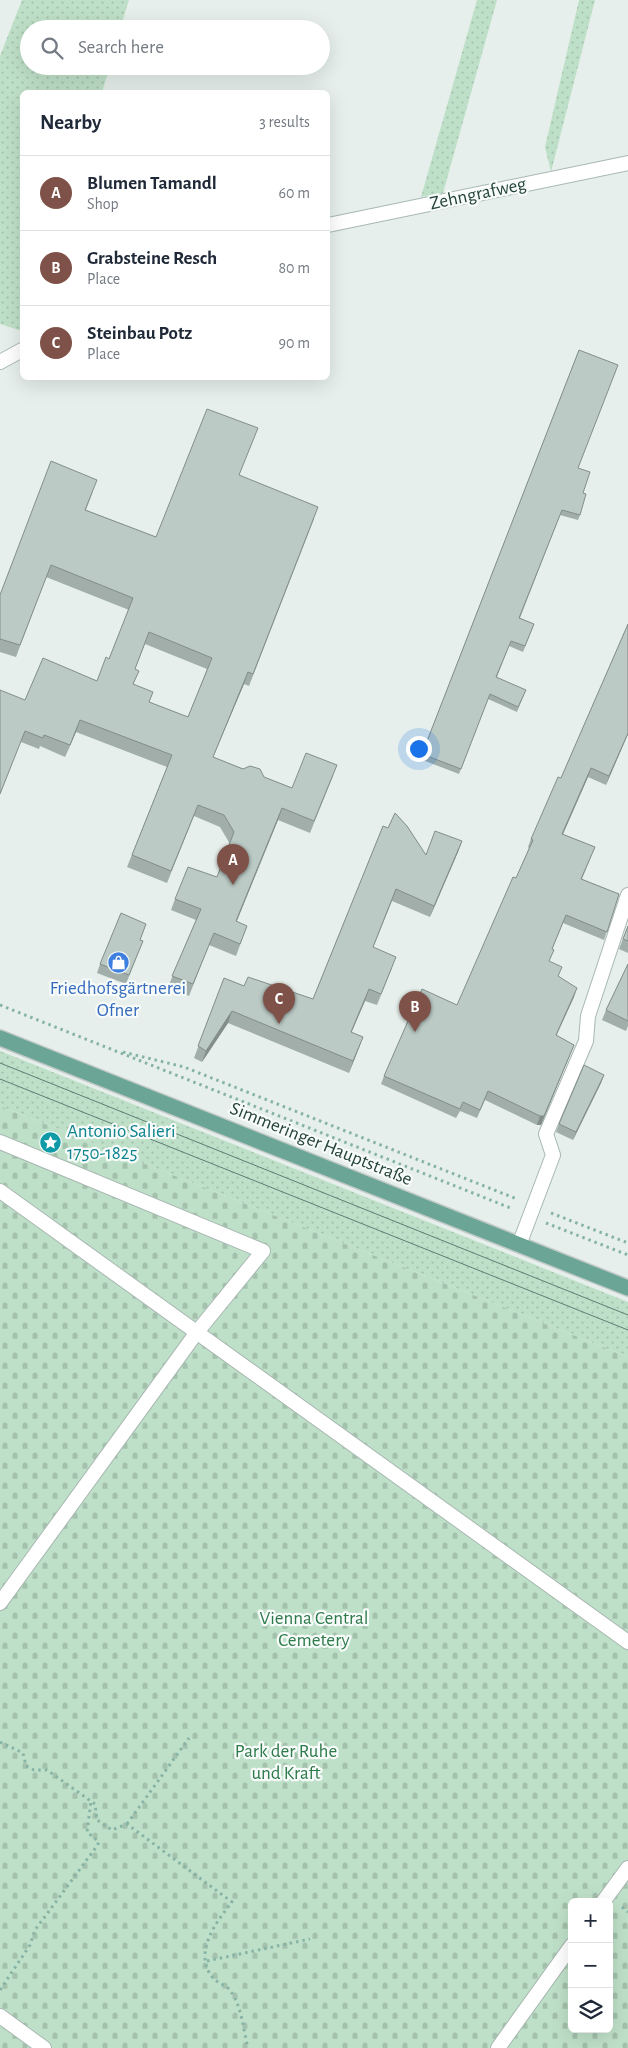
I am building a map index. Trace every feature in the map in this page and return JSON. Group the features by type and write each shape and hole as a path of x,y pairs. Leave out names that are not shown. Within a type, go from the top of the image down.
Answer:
{"main road":[{"name":"Simmeringer Hauptstraße","path":"0,1038 628,1288"}],"lane":[{"name":"Zehngrafweg","path":"330,225 628,163"},
{"path":"0,362 20,351"},
{"path":"519,1245 553,1155 546,1134 586,1041 588,1016 628,895"},
{"path":"0,1142 263,1251 198,1332 0,1603"},
{"path":"0,1191 628,1642"},
{"path":"606,1898 628,1868"},
{"path":"498,2048 568,1952"},
{"path":"0,2016 44,2048"}],"path":[{"path":"0,1005 532,1211 628,1244"},
{"path":"110,1049 184,1067 532,1211 628,1255"},
{"path":"0,1742 23,1753 26,1766 34,1770 47,1770 95,1804 97,1820 112,1830 127,1824 189,1738"},
{"path":"0,1990 30,1945 36,1930 97,1846 98,1842 87,1832 90,1801"},
{"path":"127,1824 232,1902 215,1924 209,1936 207,1961 213,1978 228,1989 238,2007 248,2048"},
{"path":"207,1961 310,1939"}],"green space":[{"path":"22,0 129,0 123,20 20,20 20,75 107,75 103,90 20,90 20,330 0,324 0,56"},
{"path":"477,0 497,0 443,193 421,197"},
{"path":"579,0 595,0 551,172 545,147"},
{"path":"0,1051 628,1302 628,1357 0,1106"},
{"name":"Vienna Central Cemetery","path":"0,1106 628,1357 628,2048 0,2048"}],"building":[{"path":"579,350 618,365 578,468 590,472 583,493 586,494 580,515 562,510 519,618 534,624 525,646 511,641 496,677 526,690 518,707 490,694 461,769 422,754"},
{"path":"207,409 258,428 239,475 318,507 253,674 248,672 213,757 243,769 250,766 260,769 264,777 292,788 306,753 337,765 314,821 282,808 236,921 247,926 240,944 214,933 193,984 172,976 201,909 175,899 188,867 217,877 234,832 224,815 198,805 171,871 132,855 172,755 80,720 70,745 44,735 43,738 25,731 0,794 0,690 25,700 43,658 97,681 106,657 109,659 133,598 51,565 20,645 0,639 0,595 51,461 97,480 85,510 156,537","holes":["149,632 212,658 188,717 149,702 153,692 133,684 139,671 135,669"]},
{"path":"628,624 628,733 609,776 591,768 562,834 595,847 581,879 619,894 607,932 566,915 552,949 554,950 549,961 562,967 558,976 577,988 556,1035 574,1045 544,1116 540,1116 488,1091 480,1110 463,1102 460,1109 384,1076 422,989 457,1005 513,877 516,878 533,840 531,839 558,777 561,778"},
{"path":"395,813 407,826 426,855 435,831 462,841 434,906 396,889 373,947 396,957 381,994 369,989 351,1032 363,1037 353,1061 232,1011 206,1051 198,1046 224,978 244,986 248,977 313,999 383,826 388,828"},
{"path":"121,913 146,924 140,940 143,941 129,975 100,964"},
{"path":"628,926 628,941 623,939"},
{"path":"628,964 628,1021 606,1010"},
{"path":"584,1065 604,1075 576,1132 559,1124"}],"tram line":[{"path":"0,1063 628,1315"},
{"path":"0,1079 628,1330"}],"place":[{"name":"Blumen Tamandl","path":"233,885"},
{"name":"Friedhofsgärtnerei Ofner","path":"118,962"},
{"name":"Steinbau Potz","path":"279,1024"},
{"name":"Grabsteine Resch","path":"415,1032"},
{"name":"Antonio Salieri 1750-1825","path":"51,1142"}],"park label":[{"name":"Park der Ruhe und Kraft","path":"286,1762"}]}
